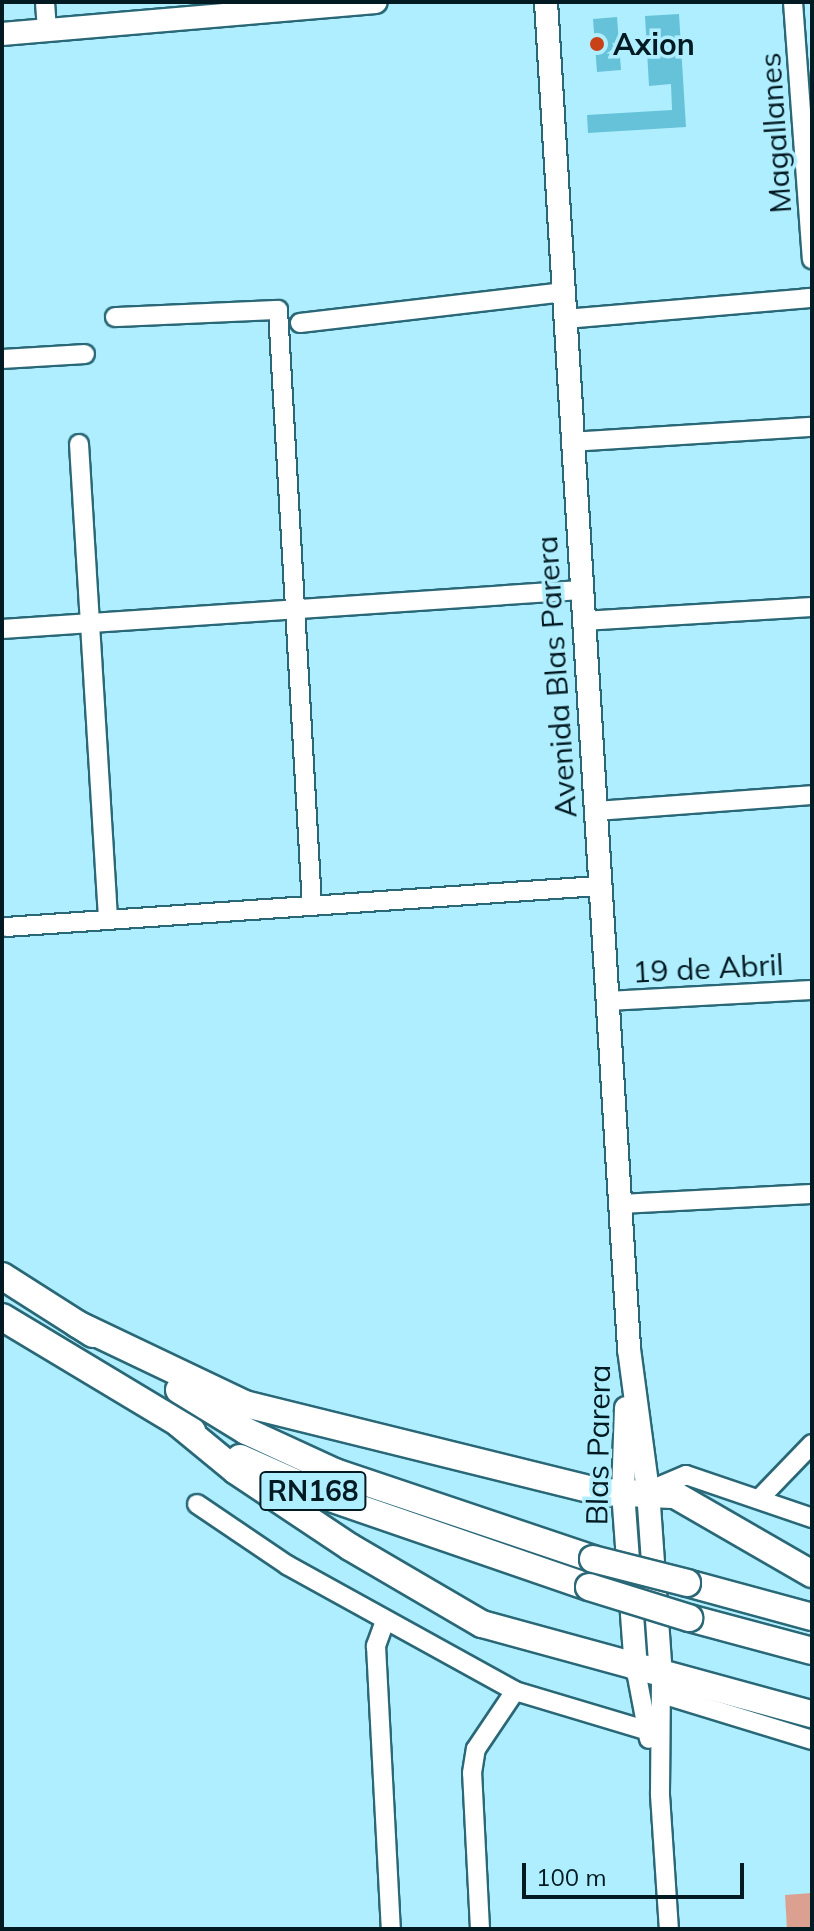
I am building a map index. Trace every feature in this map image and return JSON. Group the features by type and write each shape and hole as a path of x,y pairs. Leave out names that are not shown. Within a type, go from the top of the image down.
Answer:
{"highway":[{"name":"RN168","path":"2,1276 246,1431 294,1453 593,1559 812,1617"},
{"path":"2,1317 56,1352"},
{"path":"77,1324 245,1404 517,1474 635,1491 703,1508 812,1574"},
{"name":"RN168","path":"2,1326 56,1352 179,1424 330,1498 589,1587 812,1651"},
{"path":"179,1424 236,1471 429,1598 482,1624 653,1680 812,1714"}],"main road":[{"path":"2,34 280,6 376,2"},
{"name":"Avenida Blas Parera","path":"546,2 629,1349"},
{"name":"Blas Parera","path":"629,1349 635,1491 653,1680"}],"street":[{"path":"45,2 47,30"},
{"name":"Magallanes","path":"793,2 812,259"},
{"path":"300,323 562,292"},
{"path":"565,319 812,298"},
{"path":"115,317 278,310 312,905"},
{"path":"2,359 85,354"},
{"path":"571,442 812,427"},
{"path":"79,444 108,919"},
{"path":"2,629 295,606 581,590"},
{"path":"583,621 812,607"},
{"path":"595,811 812,795"},
{"path":"6,927 599,886"},
{"name":"19 de Abril","path":"607,1001 812,990"},
{"path":"620,1204 812,1194"},
{"path":"760,1498 812,1444"},
{"path":"635,1491 686,1475 812,1518"},
{"path":"197,1504 385,1621 515,1691 648,1731"},
{"path":"385,1621 376,1646 391,1929"},
{"path":"653,1680 812,1740"},
{"name":"Blas Parera","path":"653,1680 648,1731 660,1795"},
{"name":"Blas Parera","path":"653,1680 669,1929"},
{"path":"480,1929 472,1773 476,1749 515,1691"}],"shaded area":[{"path":"812,1893 812,1929 787,1929 785,1895"}],"building":[{"path":"679,14 686,127 588,133 587,115 672,110 671,84 649,86 645,16"},
{"path":"617,17 621,70 597,72 593,19"}],"place":[{"name":"Axion","path":"597,44"}]}
